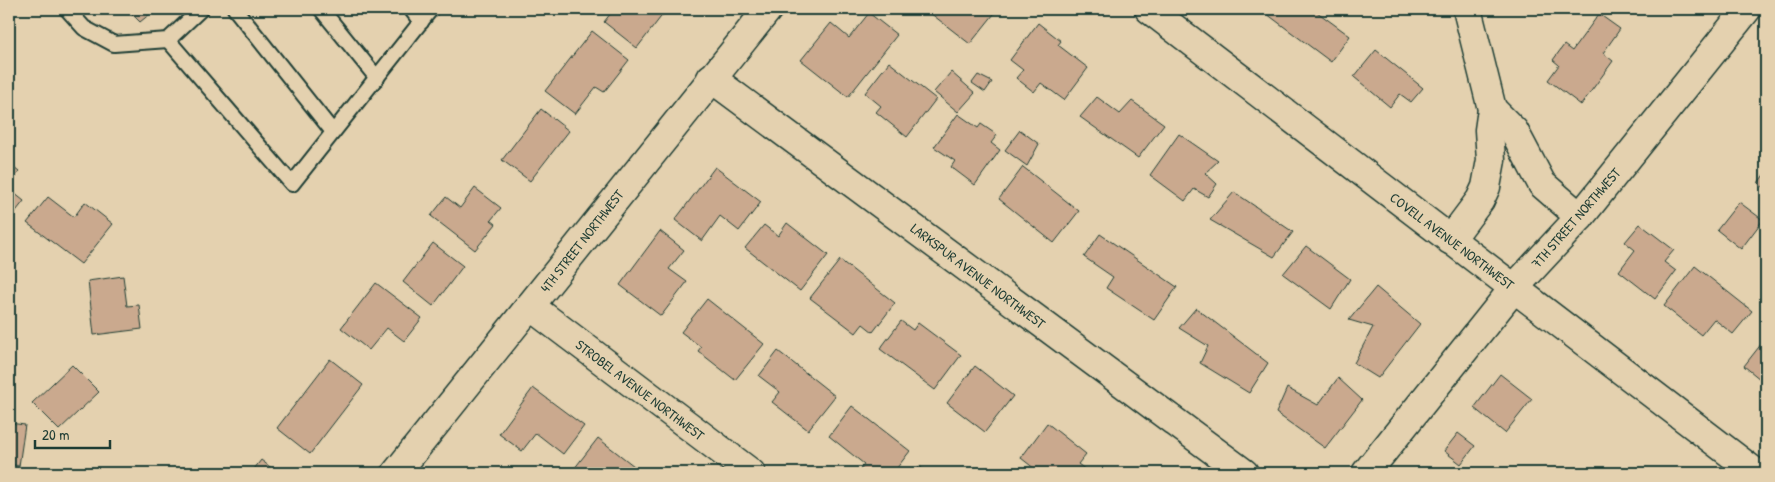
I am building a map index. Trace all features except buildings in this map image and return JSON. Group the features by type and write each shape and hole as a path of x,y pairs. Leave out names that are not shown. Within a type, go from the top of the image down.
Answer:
{"street":[{"name":"4TH STREET NORTHWEST","path":"396,473 768,9"},
{"name":"COVELL AVENUE NORTHWEST","path":"1149,9 1756,473"},
{"path":"1450,240 1480,200 1486,188 1491,160 1489,130 1492,109 1467,9"},
{"name":"7TH STREET NORTHWEST","path":"1366,473 1514,288 1580,217 1747,9"},
{"name":"LARKSPUR AVENUE NORTHWEST","path":"711,78 1244,473"},
{"path":"1492,109 1514,130 1542,184 1580,217"},
{"name":"STROBEL AVENUE NORTHWEST","path":"530,306 751,473"}],"lane":[{"path":"67,9 84,28 114,44 168,40 201,9"},
{"path":"235,9 333,132"},
{"path":"321,9 377,78"},
{"path":"411,9 421,22"},
{"path":"168,40 292,184 431,9"}]}
